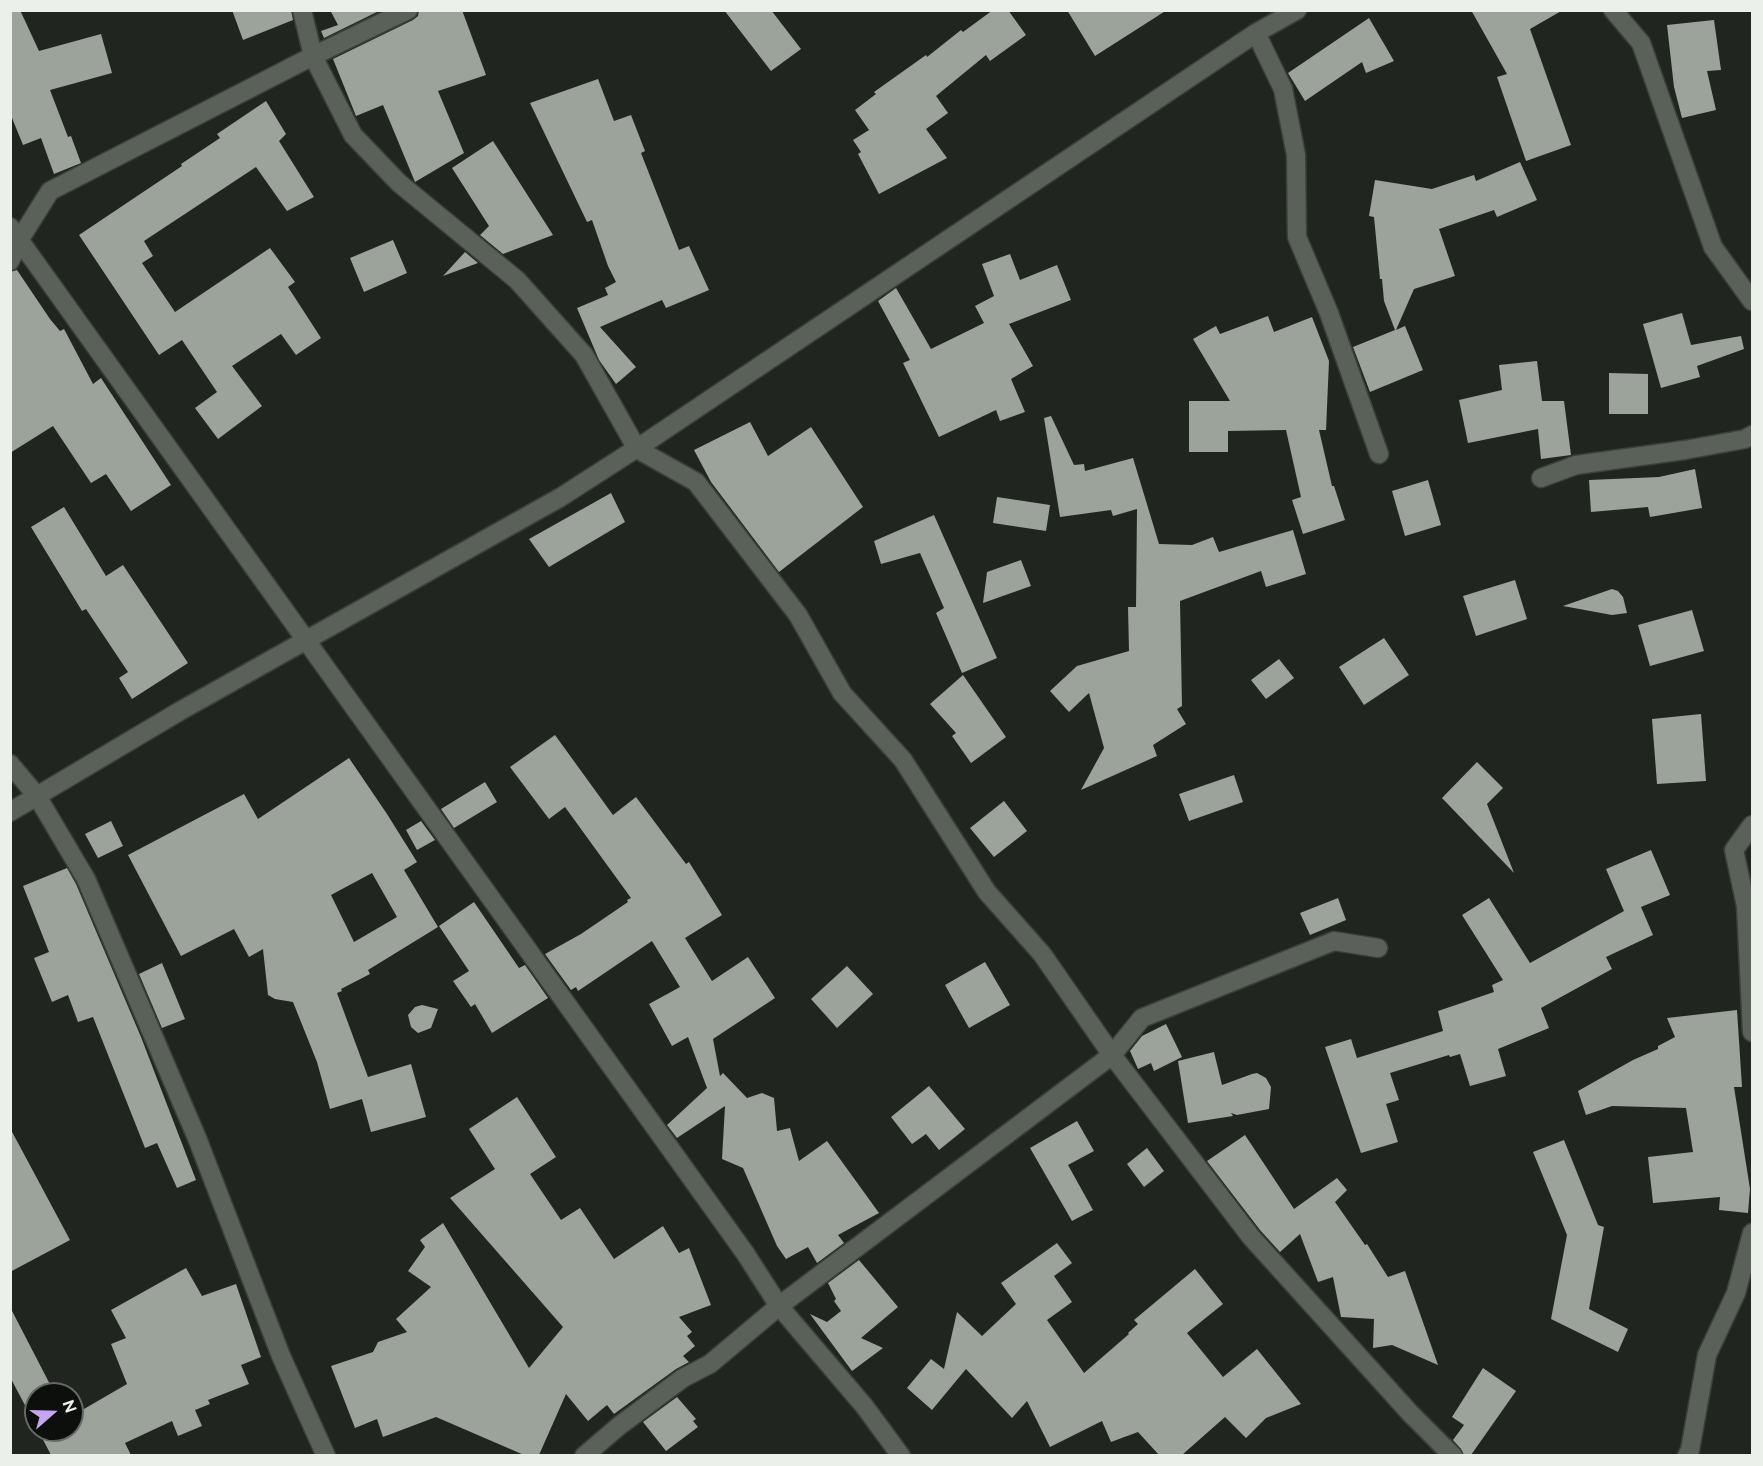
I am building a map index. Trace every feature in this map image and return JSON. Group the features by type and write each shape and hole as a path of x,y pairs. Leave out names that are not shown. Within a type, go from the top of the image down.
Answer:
{"street":[{"path":"302,10 313,56 353,135 399,183 517,280 584,355 637,449 696,482 798,615 842,693 903,760 987,892 1042,954 1112,1055 1251,1237 1410,1413 1454,1455"},
{"path":"10,261 15,233 50,191 313,56 408,10"},
{"path":"1612,10 1641,43 1713,247 1752,301"},
{"path":"10,812 180,711 561,497 637,449 1286,13"},
{"path":"1256,33 1283,88 1296,155 1297,237 1329,313 1379,454"},
{"path":"15,233 745,1253 779,1306 865,1407 901,1455"},
{"path":"1541,478 1576,465 1685,450 1745,439 1752,435"},
{"path":"10,764 37,796 86,879 197,1138 281,1356 326,1455"},
{"path":"1752,825 1734,850 1746,906 1752,1032"},
{"path":"584,1455 683,1378 710,1364 779,1306 1112,1055 1142,1018 1334,941 1378,948"},
{"path":"1687,1455 1690,1450 1707,1355 1736,1293 1752,1233"}],"building":[{"path":"10,10 20,10 39,51 101,34 112,73 50,90 68,137 71,136 81,163 54,174 41,138 23,145 10,113"},
{"path":"232,10 291,10 293,20 243,40"},
{"path":"330,10 381,10 324,38 321,31 338,25"},
{"path":"419,10 462,10 486,75 438,91 464,153 415,182 383,105 356,116 333,59 413,20 418,16"},
{"path":"724,10 771,10 801,49 771,71"},
{"path":"993,10 1008,10 1026,35 990,61 986,55 936,96 948,113 926,129 947,158 879,194 858,154 861,152 853,140 869,130 855,110 876,94 874,92"},
{"path":"1067,10 1167,10 1095,56"},
{"path":"1471,10 1563,10 1530,29 1571,145 1526,161 1497,77 1507,74"},
{"path":"1369,18 1394,61 1366,73 1362,62 1305,101 1288,73"},
{"path":"1714,20 1721,70 1707,71 1716,110 1682,118 1674,87 1667,25"},
{"path":"598,79 614,121 631,115 645,151 641,153 679,250 689,246 709,290 666,308 662,300 600,327 636,367 616,384 599,360 577,308 608,295 605,288 616,282 592,220 587,222 530,103"},
{"path":"266,101 286,134 279,141 314,197 287,211 256,167 144,241 153,256 142,263 175,312 270,248 295,282 288,287 321,338 296,355 281,334 232,366 262,406 218,439 195,408 217,392 182,340 159,355 79,235 182,166 181,164 220,138 217,134"},
{"path":"493,141 553,235 503,254 480,235 489,226 452,168"},
{"path":"1520,162 1537,200 1497,217 1494,210 1439,229 1455,276 1414,289 1396,330 1405,326 1423,370 1370,392 1353,347 1395,330 1384,301 1374,217 1369,216 1375,180 1432,189 1474,175 1476,181"},
{"path":"393,240 407,273 364,292 350,258"},
{"path":"465,252 478,263 443,276"},
{"path":"1010,254 1020,280 1057,265 1071,300 1009,324 1033,366 1011,379 1025,412 1000,421 996,410 939,437 903,363 910,360 878,301 896,288 931,349 984,323 975,306 994,296 982,264"},
{"path":"17,270 50,319 60,331 64,329 93,384 101,378 171,485 131,511 106,474 91,483 53,426 10,453 10,272"},
{"path":"1682,313 1691,345 1741,336 1744,349 1697,366 1700,377 1661,388 1643,324"},
{"path":"1268,316 1274,332 1312,317 1329,361 1326,430 1319,430 1332,486 1334,486 1345,520 1303,534 1292,500 1301,497 1286,430 1228,431 1228,452 1189,452 1189,401 1230,401 1193,339 1216,326 1220,334"},
{"path":"1537,361 1542,401 1564,401 1571,455 1541,459 1538,429 1468,443 1459,400 1502,390 1499,365"},
{"path":"1609,373 1648,374 1648,414 1609,414"},
{"path":"1051,416 1074,465 1084,464 1085,471 1133,458 1159,544 1192,545 1213,537 1219,552 1293,530 1306,574 1266,587 1261,571 1180,601 1182,706 1177,709 1186,724 1153,745 1157,756 1081,790 1104,748 1089,693 1069,712 1050,691 1077,666 1129,651 1128,607 1136,607 1137,509 1113,516 1111,510 1060,517 1044,418"},
{"path":"750,422 768,456 811,427 863,507 779,572 711,482 694,450"},
{"path":"1695,469 1702,508 1650,517 1648,507 1591,512 1589,480 1659,477"},
{"path":"1428,480 1441,525 1405,536 1392,491"},
{"path":"611,493 625,522 549,567 529,539"},
{"path":"997,497 1050,505 1046,531 993,523"},
{"path":"64,507 106,576 123,565 188,663 132,699 119,678 128,672 86,609 82,611 31,527"},
{"path":"934,515 997,658 962,673 936,613 944,608 920,553 881,564 874,541"},
{"path":"1021,560 1031,586 983,603 987,572"},
{"path":"1515,580 1527,619 1476,636 1463,596"},
{"path":"1612,589 1618,591 1623,597 1627,613 1612,615 1563,606"},
{"path":"1692,610 1704,651 1650,666 1638,625"},
{"path":"1384,638 1409,675 1364,705 1339,667"},
{"path":"1279,659 1294,678 1266,699 1251,680"},
{"path":"963,675 1006,737 971,763 952,736 956,733 930,704"},
{"path":"1701,714 1706,781 1657,784 1652,719"},
{"path":"555,735 613,815 636,797 686,864 689,862 722,915 685,938 712,981 748,957 775,998 713,1039 720,1076 723,1073 747,1098 762,1093 774,1098 777,1131 790,1128 799,1161 827,1141 879,1213 838,1235 844,1243 817,1263 808,1247 786,1259 777,1246 743,1168 722,1159 725,1106 677,1138 667,1125 707,1088 688,1037 672,1046 649,1004 680,987 652,941 578,991 576,987 571,990 545,954 581,934 631,898 565,807 549,819 510,767"},
{"path":"349,758 417,862 404,870 438,927 368,970 370,974 337,993 368,1077 411,1064 426,1117 371,1132 362,1099 330,1109 317,1062 293,1002 275,999 268,995 263,949 249,957 234,929 181,956 128,855 244,794 258,819","holes":["372,873 397,917 354,942 331,895"]},
{"path":"1477,762 1503,788 1487,804 1514,873 1442,798"},
{"path":"1234,775 1243,802 1189,821 1179,794"},
{"path":"485,782 497,802 454,828 441,809"},
{"path":"1004,801 1027,831 994,857 970,828"},
{"path":"111,821 123,846 98,858 85,834"},
{"path":"421,821 435,840 417,850 406,830"},
{"path":"1651,850 1670,895 1641,907 1653,935 1606,957 1612,969 1541,1008 1549,1028 1498,1049 1506,1076 1470,1086 1460,1054 1450,1057 1449,1055 1390,1073 1399,1100 1386,1104 1398,1142 1361,1153 1325,1047 1351,1039 1357,1058 1443,1031 1438,1011 1494,992 1492,985 1503,980 1462,915 1489,898 1530,963 1624,911 1606,869"},
{"path":"67,868 76,884 141,1037 196,1180 177,1188 157,1143 145,1148 93,1017 78,1022 68,995 52,1002 34,958 49,952 23,886"},
{"path":"1338,898 1346,920 1310,935 1300,913"},
{"path":"474,902 519,968 525,965 548,998 492,1033 475,1004 471,1007 453,981 469,971 439,926"},
{"path":"985,962 1010,1005 969,1028 945,985"},
{"path":"162,963 185,1019 162,1028 139,974"},
{"path":"847,966 873,994 837,1028 811,999"},
{"path":"422,1005 438,1009 431,1028 418,1033 411,1027 408,1015 415,1007"},
{"path":"1737,1010 1742,1087 1734,1087 1750,1189 1748,1213 1719,1210 1720,1197 1653,1203 1648,1157 1693,1152 1686,1108 1612,1106 1586,1115 1578,1091 1633,1060 1658,1049 1658,1046 1675,1037 1667,1018"},
{"path":"1166,1024 1182,1057 1154,1071 1151,1063 1138,1069 1130,1051 1142,1036"},
{"path":"1214,1052 1222,1085 1257,1073 1266,1078 1271,1087 1269,1109 1237,1115 1231,1113 1233,1116 1188,1123 1178,1061"},
{"path":"929,1086 965,1129 939,1150 926,1134 912,1144 891,1117"},
{"path":"517,1097 556,1157 530,1174 561,1220 580,1208 614,1259 663,1226 679,1253 689,1248 711,1305 679,1317 692,1332 687,1336 695,1346 683,1356 689,1362 614,1414 607,1405 588,1421 566,1394 539,1455 524,1455 436,1417 383,1437 377,1419 355,1428 331,1366 373,1352 378,1342 407,1332 396,1319 431,1287 408,1271 425,1247 420,1240 443,1223 529,1368 563,1327 450,1198 495,1169 469,1129"},
{"path":"1077,1121 1094,1151 1068,1165 1093,1210 1072,1221 1030,1148"},
{"path":"10,1128 70,1240 10,1272"},
{"path":"1245,1135 1294,1209 1337,1178 1347,1190 1335,1202 1365,1245 1367,1244 1388,1277 1405,1271 1438,1365 1392,1345 1373,1348 1374,1319 1341,1317 1333,1277 1318,1282 1300,1234 1280,1252 1260,1230 1207,1161"},
{"path":"1564,1140 1598,1225 1604,1227 1589,1309 1628,1329 1618,1352 1551,1319 1567,1235 1533,1152"},
{"path":"1147,1148 1164,1171 1144,1187 1127,1164"},
{"path":"1057,1243 1072,1263 1054,1276 1072,1302 1047,1320 1084,1373 1129,1334 1138,1324 1134,1320 1195,1269 1223,1304 1187,1333 1223,1377 1257,1349 1301,1404 1266,1418 1246,1438 1225,1417 1182,1455 1159,1455 1138,1432 1111,1442 1102,1421 1050,1447 1027,1401 1012,1418 966,1369 932,1410 907,1388 931,1359 944,1369 957,1312 982,1336 1016,1304 1001,1283"},
{"path":"859,1260 898,1307 861,1338 883,1348 852,1371 810,1314 827,1322 841,1311 834,1301 836,1299 828,1283"},
{"path":"186,1268 202,1296 236,1284 261,1357 241,1365 249,1384 208,1400 210,1404 195,1410 202,1426 178,1436 172,1421 125,1443 131,1455 51,1455 44,1442 84,1442 84,1409 127,1384 111,1344 126,1338 111,1310"},
{"path":"10,1307 49,1382 24,1382 24,1403 10,1377"},
{"path":"1483,1368 1516,1391 1471,1455 1464,1455 1453,1440 1464,1425 1452,1417"},
{"path":"677,1397 696,1419 693,1421 698,1427 666,1451 643,1422"}]}
